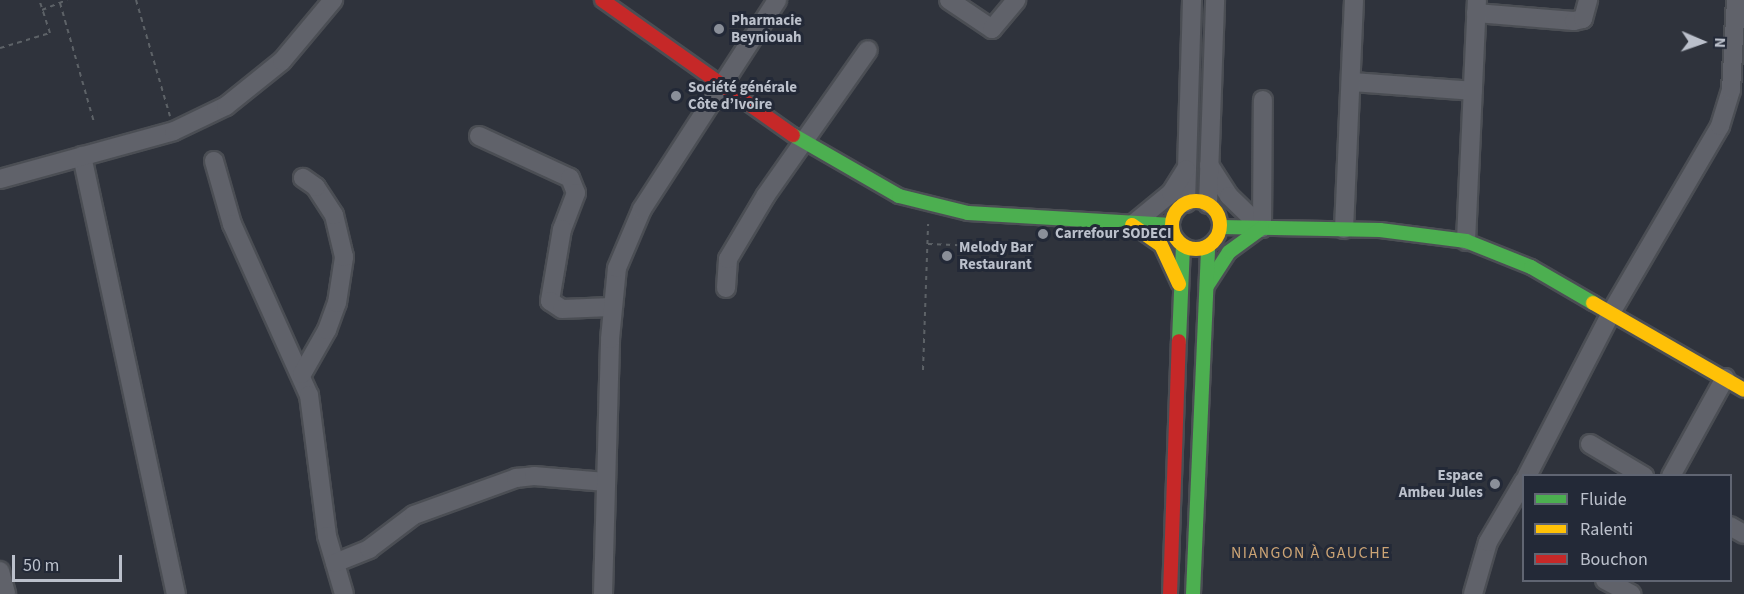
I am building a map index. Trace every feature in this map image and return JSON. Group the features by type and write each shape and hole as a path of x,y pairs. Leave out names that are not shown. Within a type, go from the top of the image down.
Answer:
{"street":[{"path":"0,179 174,130 226,106 259,83 333,0"},
{"path":"602,0 804,142 866,180 930,206 1000,216 1132,225 1172,225"},
{"path":"603,594 611,308 617,268 627,237 721,82 777,0"},
{"path":"949,0 992,29 1016,0"},
{"path":"1170,594 1183,246 1172,225 1173,216 1186,203 1192,0"},
{"path":"1194,594 1208,247 1221,227 1220,218 1208,204 1215,0"},
{"path":"1344,229 1352,82 1353,0"},
{"path":"1466,241 1477,7 1574,21 1583,19 1588,0"},
{"path":"1528,474 1612,311 1720,126 1731,90 1736,0"},
{"path":"726,288 728,259 766,195 868,50"},
{"path":"1352,82 1473,91"},
{"path":"1262,228 1263,99"},
{"path":"479,136 570,178 576,193 562,229 550,301 562,309 611,308"},
{"path":"82,156 176,594"},
{"path":"214,161 232,224 302,374 314,417 322,505 344,594"},
{"path":"1209,165 1233,201 1262,228"},
{"path":"1132,225 1171,193 1186,169"},
{"path":"302,374 334,312 344,257 334,215 316,187 303,178"},
{"path":"1186,203 1208,204"},
{"path":"1132,225 1161,245 1181,289"},
{"path":"1221,227 1344,229 1466,241 1531,267 1612,311 1744,390"},
{"path":"1206,288 1229,252 1262,228"},
{"path":"1183,246 1208,247"},
{"path":"1672,474 1725,378"},
{"path":"1590,444 1641,474"},
{"path":"335,563 369,549 414,515 516,478 534,476 606,482"},
{"path":"1473,594 1488,542 1522,484"},
{"path":"0,571 6,594"},
{"path":"1607,582 1631,594"}],"path":[{"path":"0,48 50,33 39,0"},
{"path":"42,10 67,0"},
{"path":"136,0 174,130"},
{"path":"60,3 93,122"},
{"path":"923,370 928,226"},
{"path":"927,244 1007,247"}],"traffic: fast":[{"path":"793,135 899,196 968,213 1172,225"},
{"path":"1221,227 1380,230 1466,241 1531,267 1593,303"},
{"path":"1207,286 1229,252 1262,228"},
{"path":"1179,341 1183,246"},
{"path":"1193,594 1208,247"}],"traffic: slow":[{"path":"1191,201 1201,201 1213,208 1220,220 1220,225 1220,230 1213,242 1201,249 1191,249 1176,238 1172,230 1172,220 1183,205 1191,201"},
{"path":"1132,225 1161,245 1179,284"},
{"path":"1593,303 1744,390"}],"traffic: jam":[{"path":"602,0 793,135"},
{"path":"1170,594 1179,341"}],"place":[{"name":"Pharmacie Beyniouah","path":"719,29"},
{"name":"Société générale Côte d’Ivoire","path":"676,96"},
{"name":"Carrefour SODECI","path":"1043,234"},
{"name":"Melody Bar Restaurant","path":"947,256"},
{"name":"Espace Ambeu Jules","path":"1495,484"}],"district":[{"name":"NIANGON À GAUCHE","path":"1311,553"}]}
